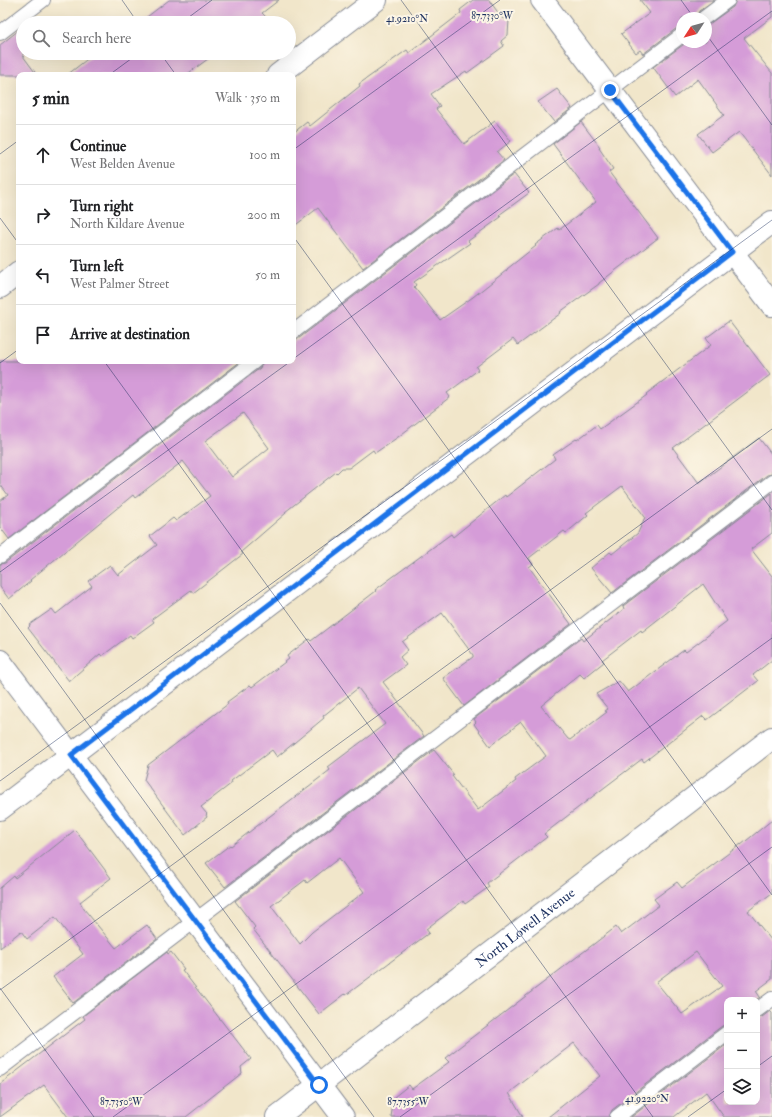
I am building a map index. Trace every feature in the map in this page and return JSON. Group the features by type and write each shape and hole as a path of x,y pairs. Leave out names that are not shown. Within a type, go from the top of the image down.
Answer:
{"street":[{"path":"282,72 376,0"},
{"path":"542,0 772,305"},
{"path":"0,809 772,222"},
{"path":"0,287 16,274"},
{"path":"0,661 343,1117"},
{"name":"North Lowell Avenue","path":"277,1117 772,738"}],"lane":[{"path":"22,16 43,0"},
{"path":"712,12 728,0"},
{"path":"0,33 16,21"},
{"path":"296,330 676,40"},
{"path":"0,556 251,364"},
{"path":"0,1069 772,482"},
{"path":"760,1008 772,999"},
{"path":"617,1117 724,1035"}],"building":[{"path":"169,0 279,0 262,13 265,16 148,16"},
{"path":"473,0 489,0 502,18 509,20 508,35 501,41 504,46 467,73 466,71 431,94 440,106 436,109 464,144 495,121 511,141 497,152 504,160 363,268 318,208 296,225 296,131 307,122 310,126 360,86 359,84 407,50 409,53 461,13 460,10"},
{"path":"640,0 714,0 699,12 676,12 676,29 643,54 640,50 636,53 621,34 650,13"},
{"path":"736,0 772,0 772,17 744,38 772,73 772,175 739,132 712,152 698,134 724,115 698,79 675,97 653,67 679,48 712,48 712,22 733,7"},
{"path":"16,32 16,60 26,60 35,72 16,72 16,75 0,75 0,45"},
{"path":"86,60 206,60 190,72 71,72"},
{"path":"557,89 572,108 554,122 538,102"},
{"path":"581,122 600,147 599,148 613,169 609,172 658,238 518,345 513,339 476,367 478,370 447,393 450,397 398,437 375,453 373,450 349,468 342,468 337,473 336,472 285,512 286,513 241,552 243,554 193,593 191,590 152,619 154,622 132,638 130,635 102,656 100,654 69,681 28,628 30,626 29,625 52,609 56,614 92,586 88,581 110,565 118,575 157,545 150,536 173,518 176,521 210,496 183,461 135,498 133,495 9,599 0,587 0,564 5,563 260,368 262,364 296,364 296,339 514,174 529,193 499,215 501,217 468,241 470,243 414,282 416,285 414,287 440,320 473,297 536,246 535,245 558,228 559,230 596,202 553,144","holes":["243,413 269,448 232,477 205,441"]},
{"path":"729,321 770,375 673,448 699,483 759,438 772,455 772,474 767,475 612,593 591,568 610,552 612,554 638,533 645,517 622,486 586,513 588,515 566,533 564,531 529,558 533,564 529,567 571,624 464,706 443,678 473,657 473,655 442,613 402,642 408,650 400,657 406,665 383,682 424,736 225,887 206,863 230,845 231,846 330,770 328,767 385,724 358,688 323,716 324,718 277,757 272,750 231,781 232,783 201,807 207,814 207,817 185,835 144,780 148,765 228,704 227,702 250,685 252,687 289,659 287,656 309,639 311,641 376,591 375,590 451,534 453,537 505,495 506,497 555,459 553,455 597,425 600,429 647,395 646,394 711,345 706,338"},
{"path":"0,361 16,361 16,364 237,364 9,539 0,527 0,501 8,495 0,484"},
{"path":"772,493 772,533 751,549 772,576 772,660 753,675 758,681 707,720 703,716 644,762 642,759 605,787 544,834 547,837 487,883 489,887 465,904 463,901 426,929 429,933 319,1014 253,929 255,927 235,901 434,750 454,775 452,776 478,810 516,781 515,779 546,756 521,722 490,746 474,724 476,722 474,719 581,638 583,641 624,609 623,606","holes":["703,584 727,621 686,652 684,650 628,692 619,681 596,694 608,709 605,711 607,712 570,740 568,739 541,706 580,674 584,678 604,662 602,660 641,630 642,632","339,858 364,892 312,932 300,944 271,906 305,880 307,883"]},
{"path":"772,820 772,893 748,911 772,941 772,979 756,991 760,997 724,997 724,1026 612,1110 609,1117 548,1117 600,1076 574,1043 509,1093 523,1117 391,1117 394,1097 409,1085 412,1089 449,1062 445,1058 616,927 621,934 659,905 654,899 677,882 682,888","holes":["696,952 722,986 682,1014 656,982"]},
{"path":"75,830 111,878 80,902 84,909 116,948 147,925 157,939 73,1003 53,977 83,954 55,917 27,939 21,931 0,948 0,888 14,876 15,878"},
{"path":"167,952 168,954 171,952 184,969 182,970 251,1059 241,1067 242,1073 186,1117 68,1117 44,1085 0,1117 0,1084 85,1019 83,1016"},
{"path":"770,1011 772,1013 772,1117 724,1117 706,1092 674,1117 631,1117 724,1046 724,1105 760,1105 760,1017"}],"route":[{"path":"319,1085 71,755 732,252 610,90"}]}
